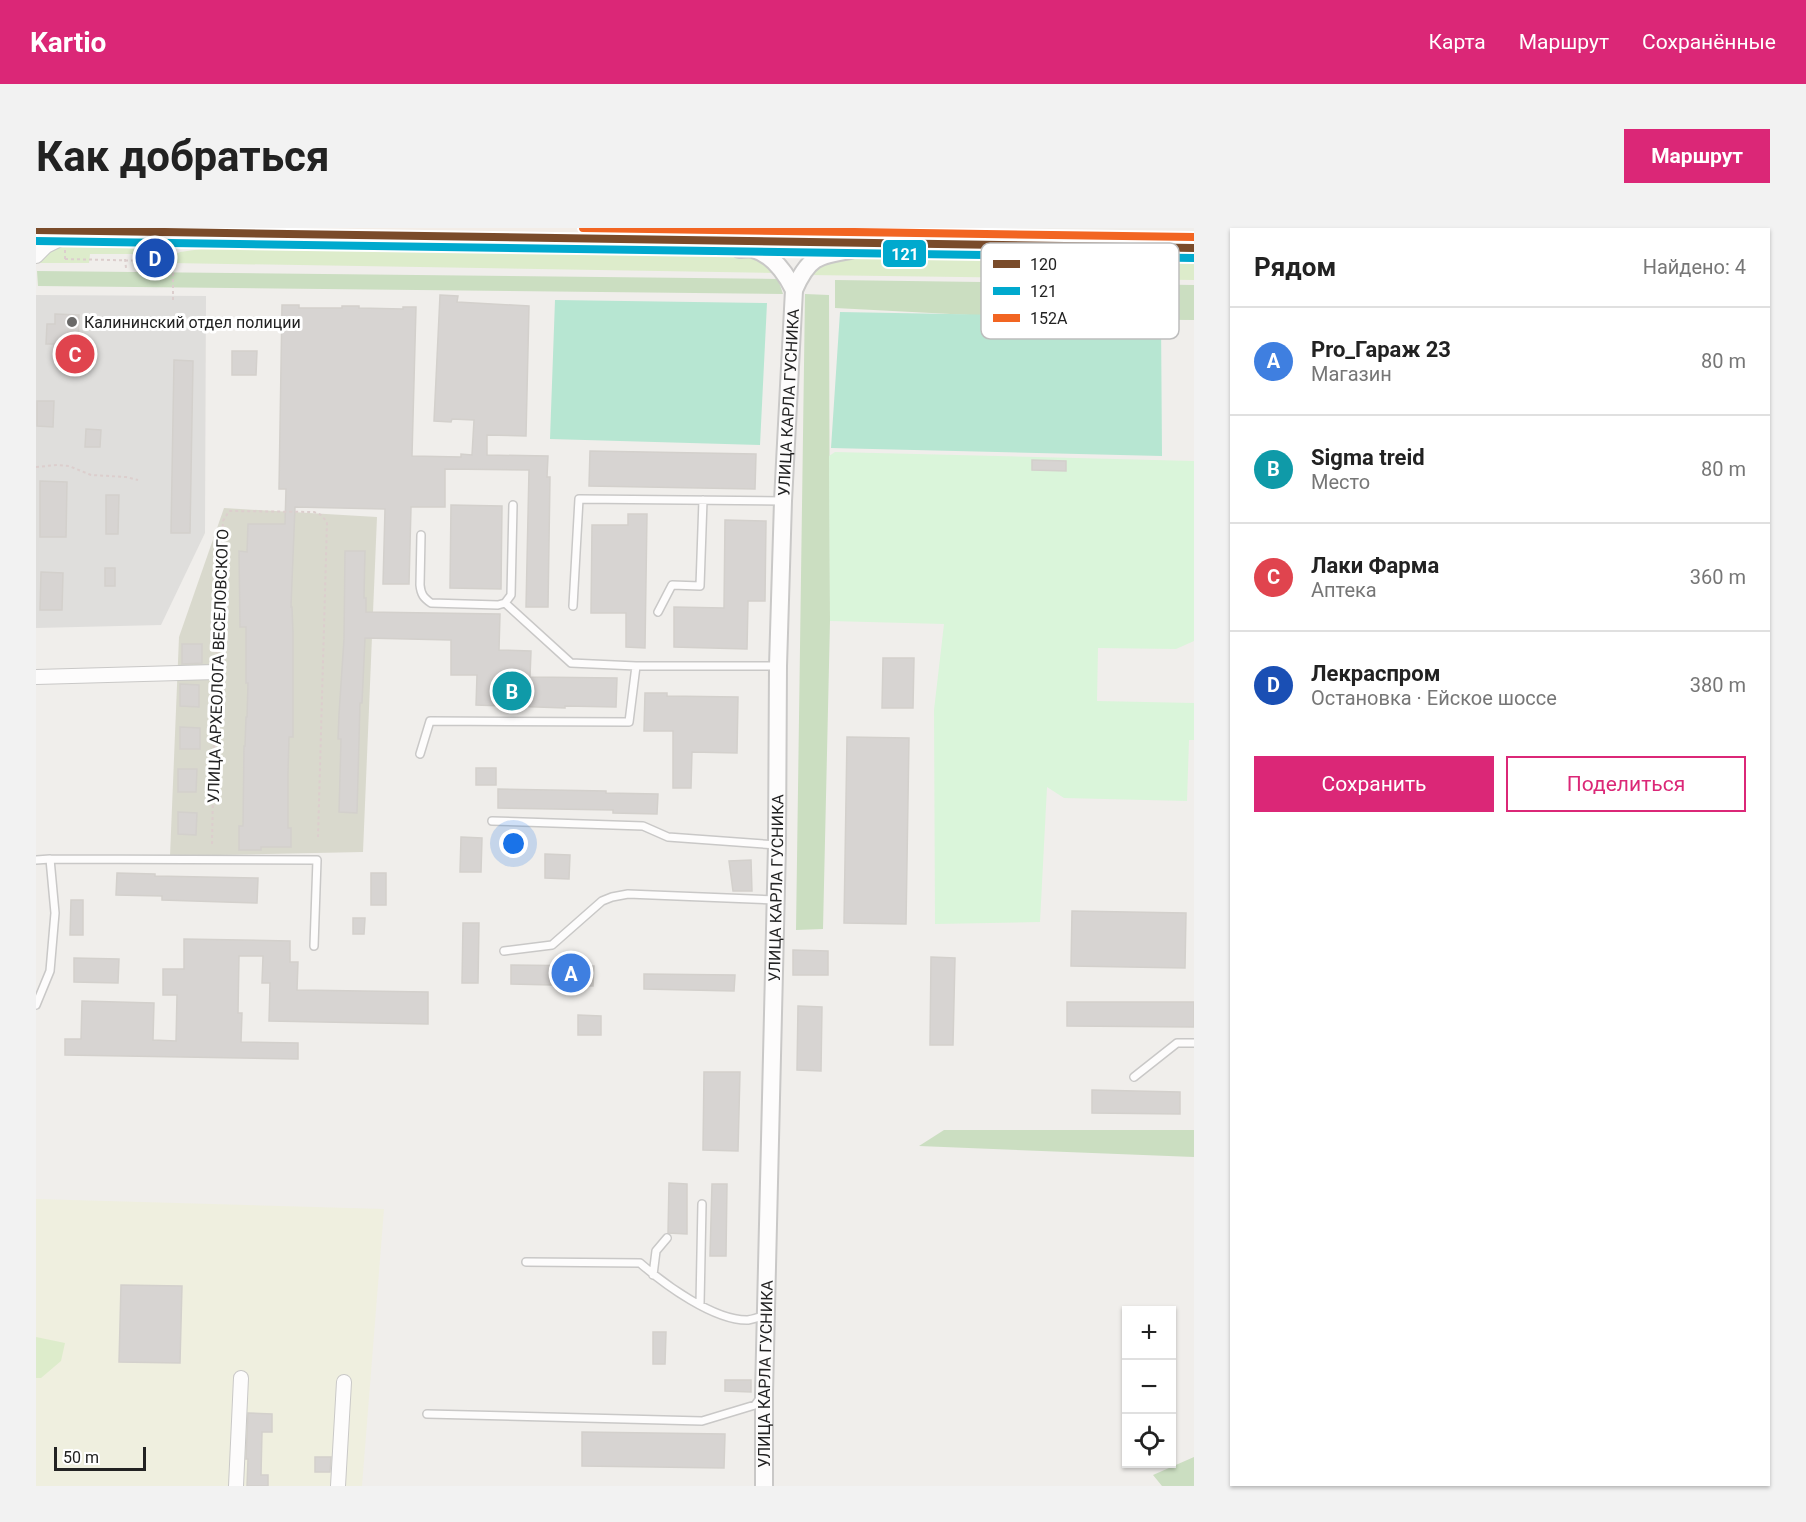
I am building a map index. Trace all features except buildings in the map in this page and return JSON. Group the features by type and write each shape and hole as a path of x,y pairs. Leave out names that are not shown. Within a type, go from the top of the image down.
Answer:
{"main road":[{"path":"36,230 981,245"},
{"path":"1179,248 1194,248"}],"street":[{"path":"36,255 71,230"},
{"path":"686,241 694,248 754,249 778,266 787,276 794,290"},
{"path":"794,290 800,276 812,260 827,253 850,250 860,244"},
{"name":"УЛИЦА КАРЛА ГУСНИКА","path":"764,1486 764,1393 777,845 778,666 783,501 794,290"},
{"path":"36,677 215,672"},
{"path":"236,1486 241,1378"},
{"path":"338,1486 344,1382"}],"lane":[{"path":"573,606 579,499 783,501"},
{"path":"658,612 672,585 700,586 704,500"},
{"path":"421,535 420,585 424,598 431,603 498,605 505,603 511,595 513,505"},
{"path":"505,603 571,663 636,666 778,666"},
{"path":"420,754 430,721 629,722 636,666"},
{"path":"492,821 643,826 668,837 777,845"},
{"path":"36,1005 50,971 55,913 50,859"},
{"path":"36,860 317,860 314,946"},
{"path":"504,951 552,945 602,901 628,894 776,900"},
{"path":"1134,1077 1177,1043 1194,1043"},
{"path":"700,1304 702,1204"},
{"path":"653,1275 656,1251 667,1238"},
{"path":"526,1262 640,1263 653,1275 688,1298 723,1315 747,1320 766,1315"},
{"path":"427,1413 702,1421 755,1405 764,1393"}],"path":[{"path":"71,230 65,259 155,261 155,258"},
{"path":"125,259 126,268"},
{"path":"173,268 173,300"},
{"path":"36,467 69,466 91,475 138,480"},
{"name":"УЛИЦА АРХЕОЛОГА ВЕСЕЛОВСКОГО","path":"212,844 215,672 223,521 229,511 314,512 321,515 327,522 318,837"}],"shaded area":[{"path":"36,295 206,296 205,533 161,625 36,628"},
{"path":"224,508 377,517 363,852 170,856 179,637"}],"green space":[{"path":"65,242 103,243 138,250 138,254 90,254 89,263 37,263 40,257"},
{"path":"223,246 745,255 762,261 775,273 171,263 171,257 180,252"},
{"path":"852,255 981,258 981,277 808,275 819,263"},
{"path":"1179,259 1194,259 1194,280 1179,280"},
{"path":"37,271 778,279 783,294 38,286"},
{"path":"835,280 981,282 981,316 835,308"},
{"path":"1179,285 1194,285 1194,320 1179,320"},
{"path":"805,294 829,295 830,621 823,929 796,930"},
{"path":"555,300 767,303 760,445 550,439"},
{"path":"840,312 981,315 981,339 1161,339 1162,456 831,448"},
{"path":"835,452 1194,461 1194,641 1176,649 1098,648 1097,701 1194,703 1194,740 1189,740 1187,801 1064,798 1047,787 1040,922 935,924 934,710 944,624 830,621 829,456"},
{"path":"944,1130 1194,1130 1194,1157 919,1146"},
{"path":"36,1199 384,1209 362,1486 36,1486"},
{"path":"36,1337 65,1343 61,1361 41,1378 36,1378"},
{"path":"1194,1457 1194,1486 1162,1486 1153,1475 1169,1468 1176,1468 1176,1465"}],"transit line":[{"name":"152A","path":"583,228 1194,237"},
{"name":"120","path":"36,230 981,245"},
{"name":"121","path":"36,241 981,255"},
{"name":"120","path":"1179,248 1194,248"},
{"name":"121","path":"1179,258 1194,258"}],"place":[{"name":"Лекраспром","path":"155,258"},
{"name":"Калининский отдел полиции","path":"72,322"},
{"name":"Лаки Фарма","path":"75,354"},
{"name":"Sigma treid","path":"512,691"},
{"name":"Pro_Гараж 23","path":"571,973"}]}
